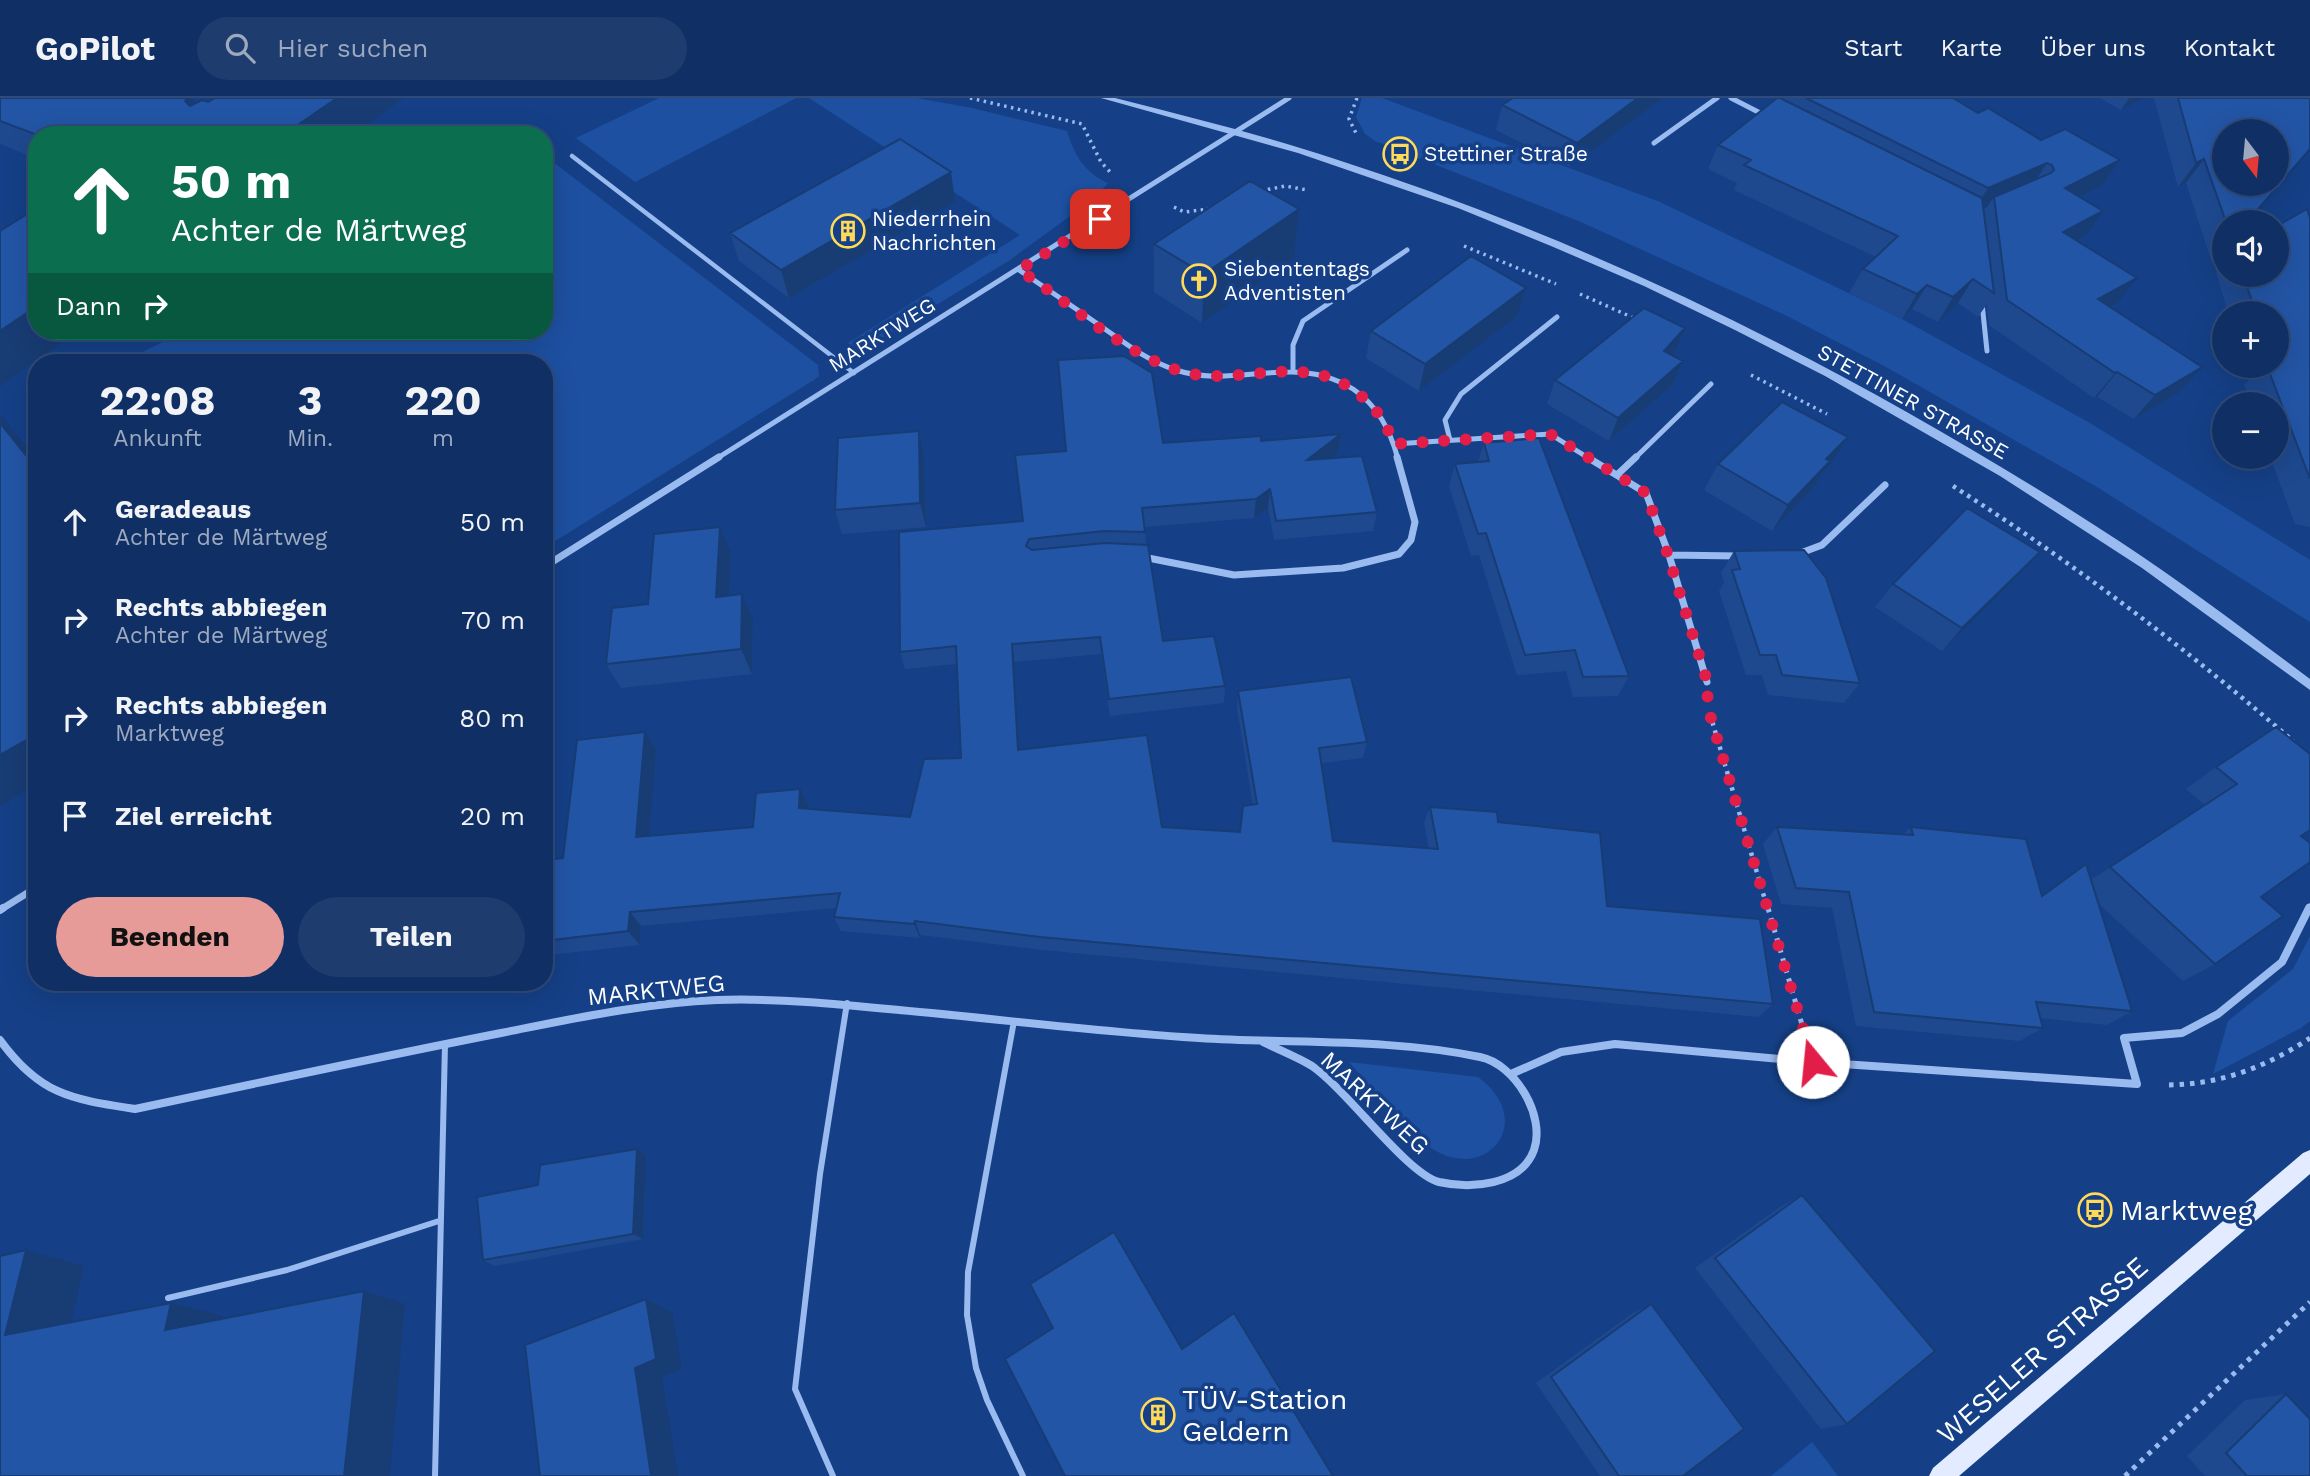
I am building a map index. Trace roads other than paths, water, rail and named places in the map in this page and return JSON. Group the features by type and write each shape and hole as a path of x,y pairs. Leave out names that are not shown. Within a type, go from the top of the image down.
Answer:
{"main road":[{"name":"WESELER STRASSE","path":"1941,1476 2306,1165"}],"street":[{"name":"STETTINER STRASSE","path":"1105,98 1237,132 1366,172 1486,217 1716,317 1839,380 2090,527 2180,588 2310,685"},
{"name":"MARKTWEG","path":"553,561 1289,98"},
{"path":"1654,144 1717,98"},
{"path":"1731,98 1779,122"},
{"path":"1293,371 1291,350 1294,335 1303,321 1407,250"},
{"path":"1019,270 1147,358 1178,371 1208,376 1293,371 1321,374 1363,397 1384,419 1394,444 1415,522 1411,540 1399,554 1343,568 1234,575 1138,556"},
{"path":"1981,298 1987,351"},
{"path":"1450,440 1445,420 1455,400 1557,317"},
{"path":"1618,474 1712,384"},
{"path":"1394,444 1550,434 1646,493 1707,681"},
{"path":"1793,556 1822,545 1885,485"},
{"path":"1668,555 1748,557"},
{"path":"0,910 28,893"},
{"path":"1511,1074 1548,1055 1585,1045 1615,1044 1813,1062 2137,1084 2124,1038 2182,1034 2218,1014 2282,962 2310,907"},
{"name":"MARKTWEG","path":"0,1040 27,1074 55,1093 135,1109 626,1009 713,1000 787,999 847,1003 1198,1038 1263,1042 1344,1042 1491,1059 1511,1074 1524,1090 1536,1128 1535,1149 1525,1166 1489,1185 1462,1187 1431,1180 1411,1164 1363,1113 1313,1068 1263,1042"}],"lane":[{"path":"572,156 854,373"},
{"path":"833,1476 795,1389 820,1174 847,1003"},
{"path":"1014,1019 968,1272 967,1315 976,1368 987,1400 1023,1476"},
{"path":"435,1476 445,1044"},
{"path":"168,1298 287,1270 439,1221"}],"place":[{"name":"Stettiner Straße","path":"1400,154"},
{"name":"Niederrhein Nachrichten","path":"848,231"},
{"name":"Siebententags Adventisten","path":"1199,281"},
{"name":"Marktweg","path":"2095,1210"},
{"name":"TÜV-Station Geldern","path":"1158,1415"}]}
